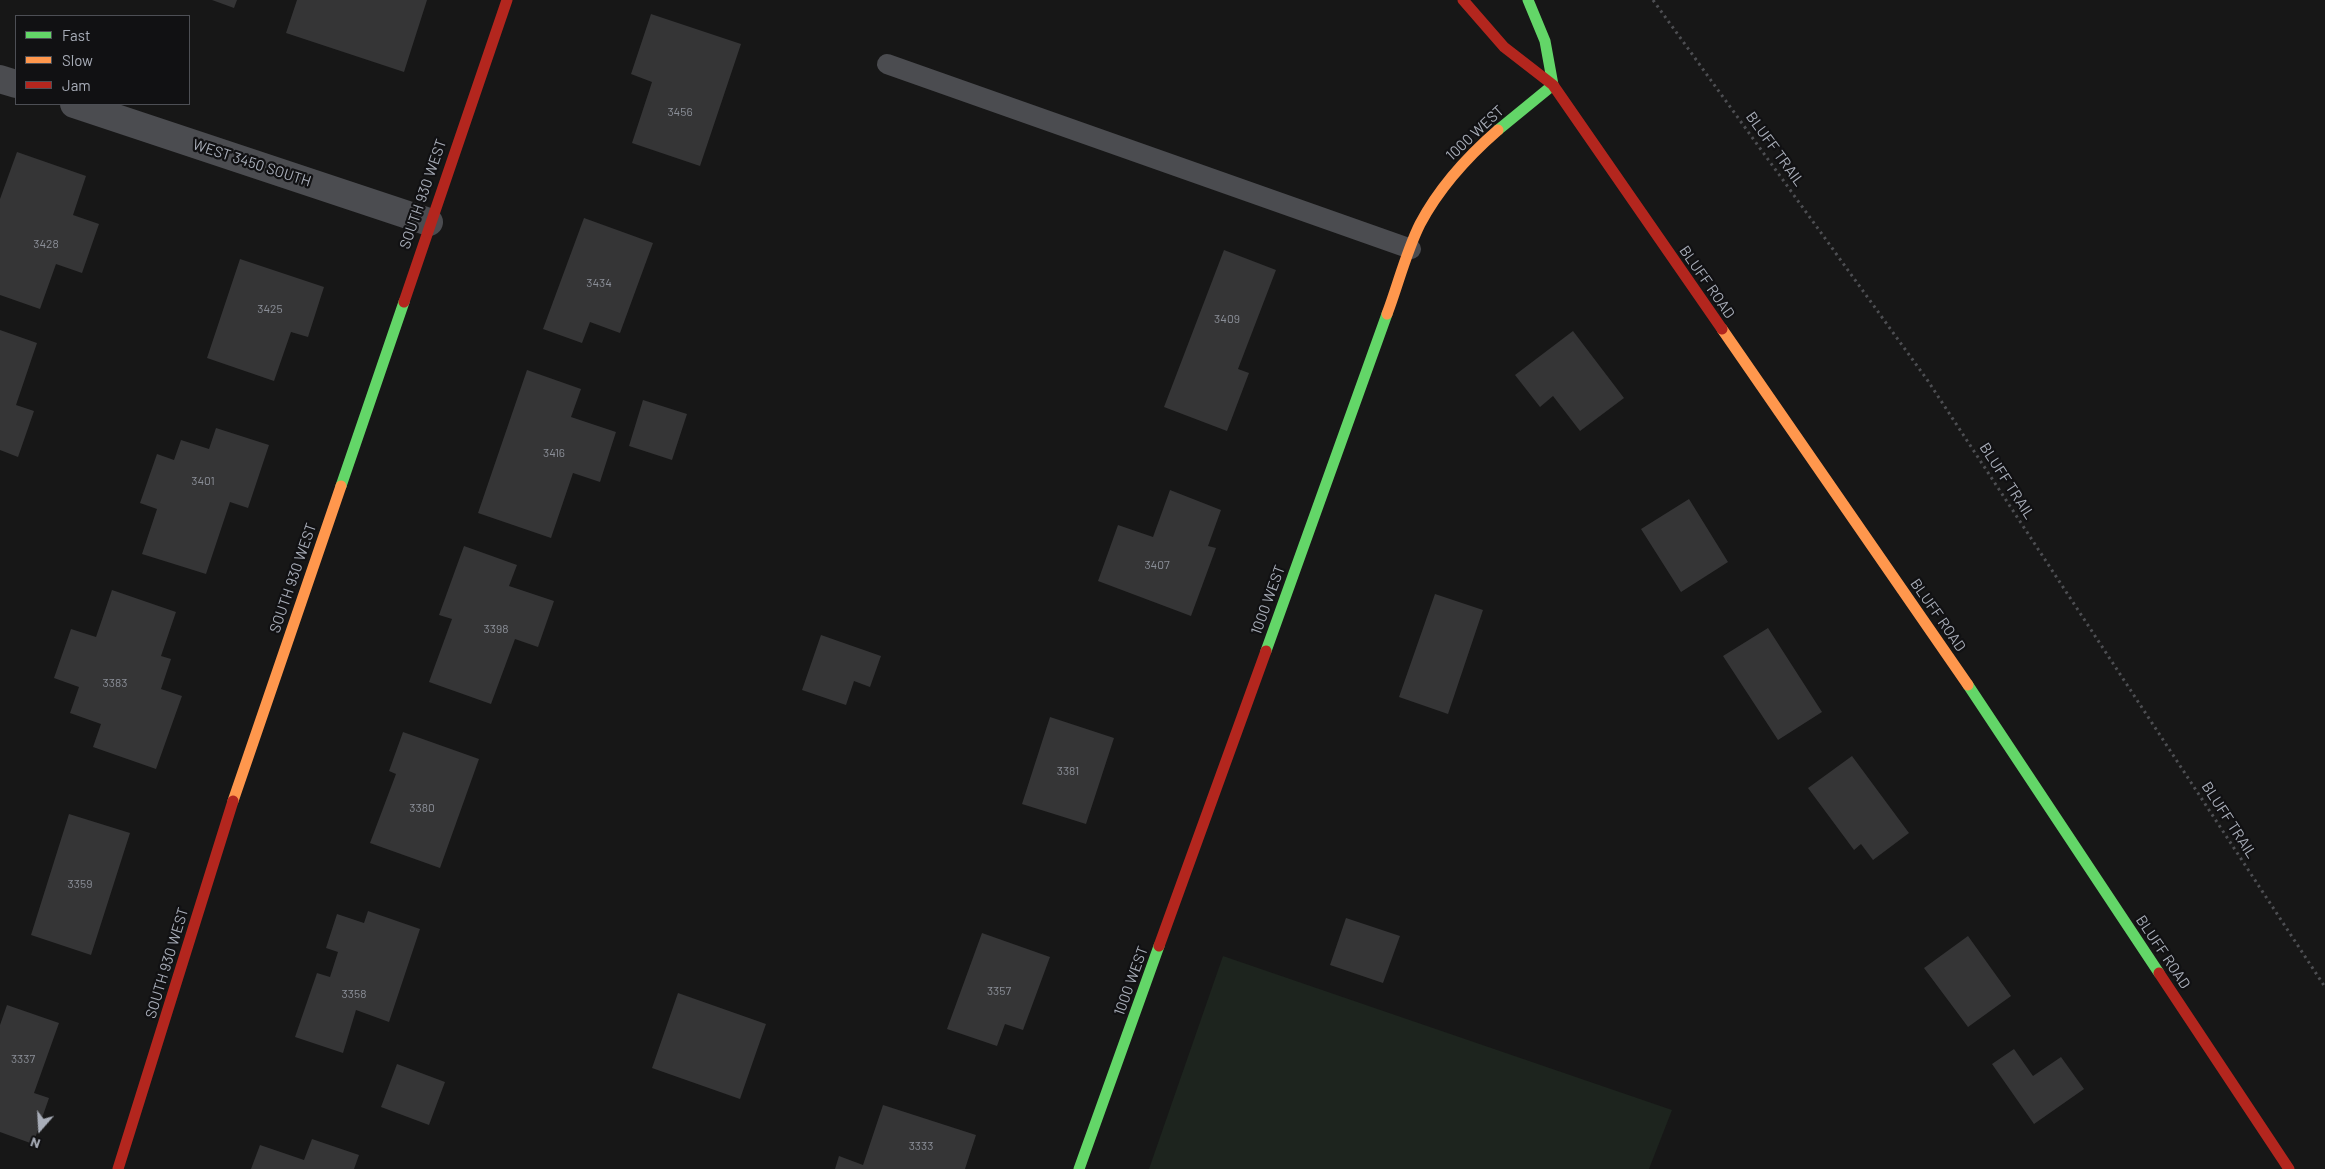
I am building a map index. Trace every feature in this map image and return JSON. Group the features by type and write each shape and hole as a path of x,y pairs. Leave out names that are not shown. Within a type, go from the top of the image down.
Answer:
{"main road":[{"name":"SOUTH 930 WEST","path":"118,1169 242,773 429,222 507,0"},
{"name":"BLUFF ROAD","path":"1463,0 1491,36 1509,54 1530,71 1553,85 1965,680 2290,1169"},
{"name":"BLUFF ROAD","path":"1528,0 1543,32 1550,58 1553,85"},
{"name":"1000 WEST","path":"1079,1169 1411,249 1430,206 1464,160 1553,85"}],"street":[{"path":"0,79 15,84"},
{"name":"WEST 3450 SOUTH","path":"77,105 429,222"}],"lane":[{"path":"887,64 1411,249"}],"path":[{"name":"BLUFF TRAIL","path":"1653,0 1928,381 2325,987"}],"shaded area":[{"path":"1223,956 1672,1110 1649,1169 1149,1169"}],"building":[{"path":"212,0 237,0 234,8"},
{"path":"297,0 427,0 404,72 286,33"},
{"path":"651,14 741,44 700,166 632,143 652,82 631,74"},
{"path":"17,152 86,176 73,215 99,224 82,273 56,264 40,309 0,295 0,199"},
{"path":"584,218 653,243 620,333 590,322 582,343 543,329"},
{"path":"1224,250 1276,270 1238,369 1249,373 1227,431 1164,407"},
{"path":"240,259 324,287 308,337 291,332 274,381 207,358"},
{"path":"0,330 37,343 16,405 34,411 18,457 0,450"},
{"path":"1573,331 1624,398 1580,431 1553,396 1540,407 1515,375"},
{"path":"527,370 581,389 571,417 616,432 600,482 573,473 551,538 478,513"},
{"path":"643,400 687,414 672,460 629,446"},
{"path":"216,428 269,445 248,508 230,502 206,574 142,554 157,509 140,503 157,454 174,460 181,440 209,449"},
{"path":"1170,490 1221,510 1208,546 1216,548 1191,616 1098,581 1118,525 1153,537"},
{"path":"1689,499 1728,562 1681,592 1641,529"},
{"path":"464,546 517,565 509,586 554,601 538,647 515,639 491,704 429,682 452,619 439,615"},
{"path":"112,590 176,612 161,656 171,659 161,689 182,696 156,769 93,747 101,724 70,713 79,687 54,678 71,629 96,637"},
{"path":"1435,594 1483,610 1448,714 1399,697"},
{"path":"1768,628 1822,712 1778,740 1723,656"},
{"path":"821,635 881,656 870,687 854,681 846,705 802,690"},
{"path":"1050,717 1114,738 1086,824 1022,804"},
{"path":"403,732 479,759 440,868 370,843 396,774 389,771"},
{"path":"1852,756 1909,833 1873,860 1861,844 1854,850 1808,788"},
{"path":"69,814 130,833 91,955 31,935"},
{"path":"368,911 420,929 389,1022 356,1010 343,1053 295,1037 317,973 330,977 338,952 326,948 337,914 364,923"},
{"path":"1346,918 1400,936 1383,983 1330,965"},
{"path":"982,933 1050,957 1023,1030 1005,1024 997,1046 947,1029"},
{"path":"1968,936 2011,996 1968,1027 1924,968"},
{"path":"678,993 766,1024 740,1099 652,1068"},
{"path":"7,1005 59,1023 34,1093 49,1098 33,1144 0,1132 0,1025"},
{"path":"2014,1049 2033,1076 2061,1057 2084,1089 2034,1124 1992,1064"},
{"path":"397,1064 445,1082 429,1125 381,1107"},
{"path":"883,1105 976,1135 965,1169 835,1169 839,1156 863,1165"},
{"path":"312,1139 359,1155 354,1169 251,1169 260,1145 304,1160"}],"traffic: fast":[{"path":"1528,0 1545,41 1553,85"},
{"path":"1498,130 1553,85"},
{"path":"341,486 404,302"},
{"path":"1266,651 1387,314"},
{"path":"1968,685 2159,973"},
{"path":"1079,1169 1159,946"}],"traffic: slow":[{"path":"1387,314 1410,246 1420,224 1454,174 1498,130"},
{"path":"1722,329 1968,685"},
{"path":"233,801 341,486"}],"traffic: jam":[{"path":"404,302 507,0"},
{"path":"1463,0 1504,47 1553,85 1722,329"},
{"path":"1159,946 1266,651"},
{"path":"118,1169 233,801"},
{"path":"2159,973 2289,1169"}]}
